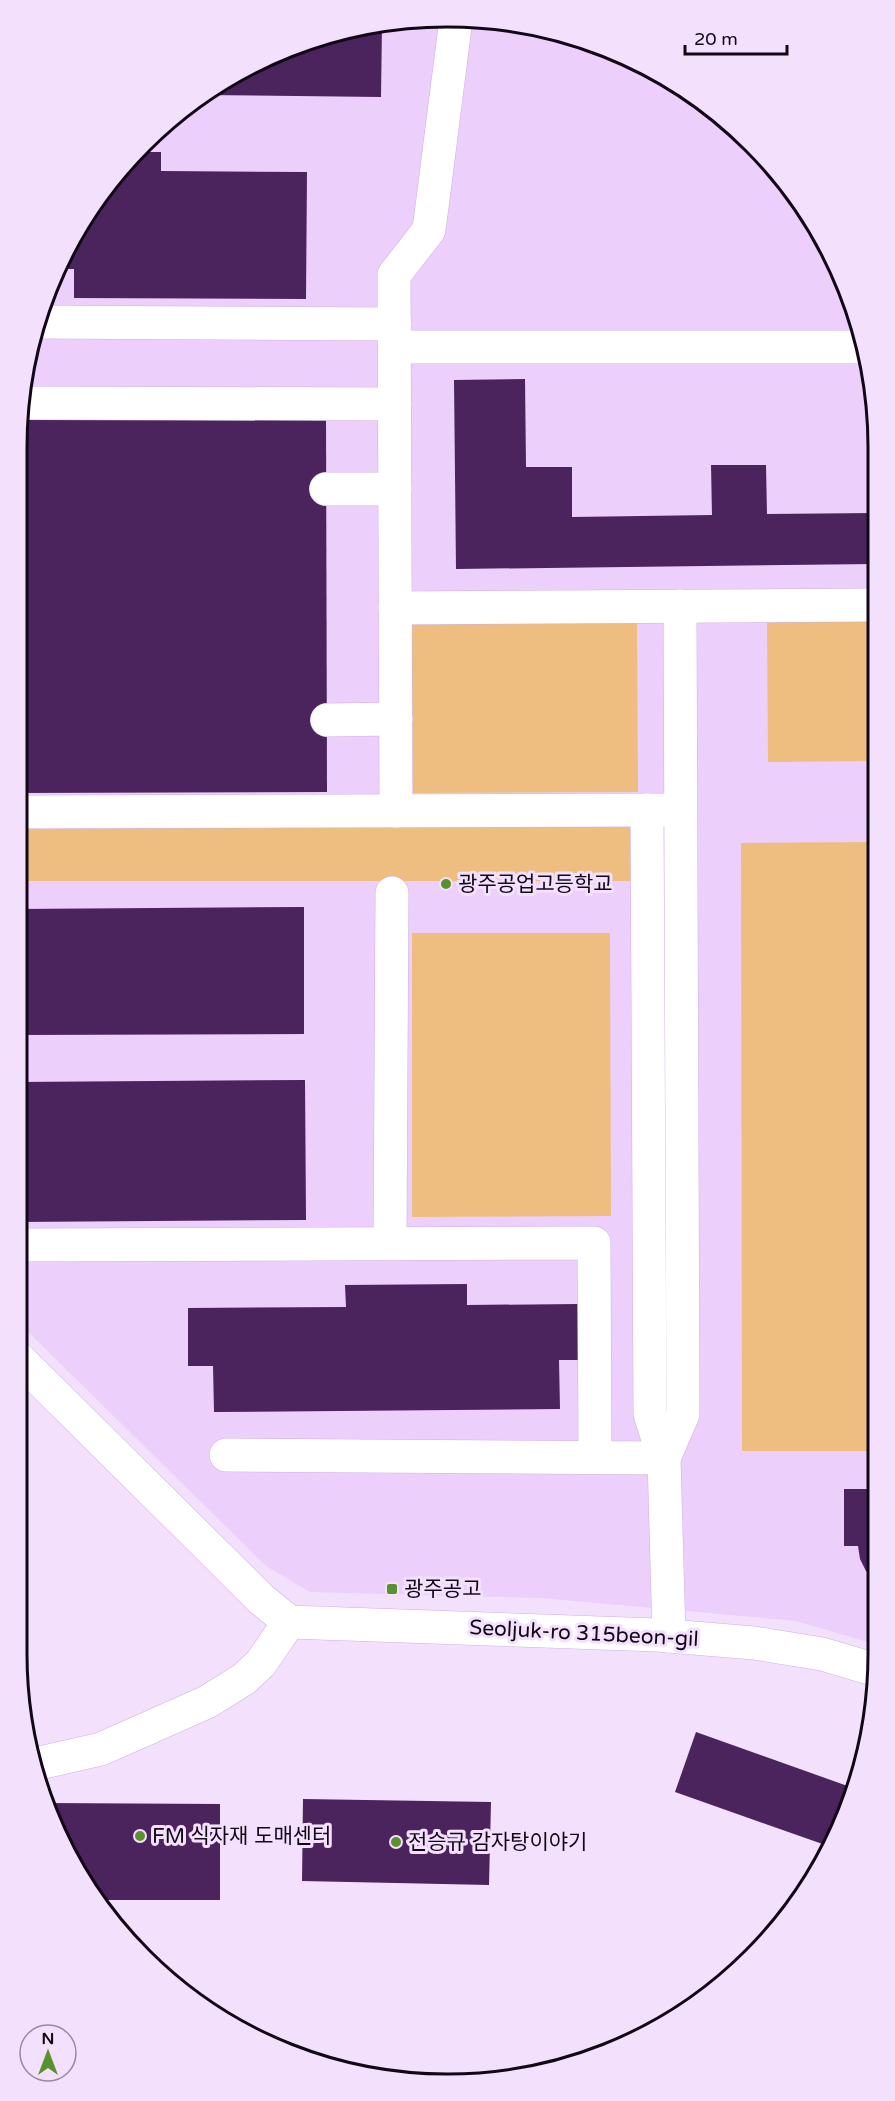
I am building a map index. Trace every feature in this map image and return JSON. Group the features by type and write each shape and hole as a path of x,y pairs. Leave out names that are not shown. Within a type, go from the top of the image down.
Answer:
{"street":[{"path":"396,811 394,274 429,231 455,27"},
{"path":"46,322 395,335 856,347"},
{"path":"30,404 395,404"},
{"path":"326,489 395,489"},
{"path":"395,608 868,605"},
{"path":"664,1458 682,1414 680,606"},
{"path":"327,720 396,719"},
{"path":"647,810 650,1414 664,1458 669,1636"},
{"path":"27,812 681,810"},
{"path":"390,1244 392,893"},
{"path":"27,1245 594,1243 595,1457"},
{"path":"27,1368 261,1599 290,1622 253,1671 207,1702 101,1749 41,1763"},
{"path":"226,1455 664,1458"},
{"name":"Seoljuk-ro 315beon-gil","path":"290,1622 391,1624 754,1642 822,1654 868,1667"}],"shaded area":[{"name":"광주공업고등학교","path":"448,27 530,35 583,49 658,83 703,114 745,150 781,192 812,237 846,312 860,365 868,448 868,1642 796,1621 541,1598 310,1592 266,1566 27,1331 27,448 35,365 49,312 59,287 83,237 98,214 131,170 150,150 170,131 214,98 237,83 287,59 312,49 365,35"},
{"path":"868,620 868,761 768,762 767,621"},
{"path":"637,621 638,792 407,793 406,622"},
{"path":"27,822 632,822 632,881 27,881"},
{"path":"868,842 868,1451 742,1451 741,843"},
{"path":"412,933 610,933 611,1216 412,1217"}],"building":[{"path":"382,33 381,97 218,95 262,70 312,49"},
{"path":"148,152 161,152 161,171 307,172 306,299 74,298 74,269 67,269 83,237 114,192"},
{"path":"525,379 526,467 572,467 572,517 712,515 711,465 766,465 767,514 868,513 868,564 456,569 454,380"},
{"path":"28,416 326,416 327,792 27,793"},
{"path":"304,907 304,1034 27,1035 27,909"},
{"path":"305,1080 306,1220 27,1222 27,1082"},
{"path":"467,1284 467,1305 578,1304 579,1360 559,1360 560,1409 214,1412 213,1366 188,1366 188,1308 346,1307 345,1285"},
{"path":"844,1489 868,1489 868,1573 860,1559 858,1546 844,1546"},
{"path":"696,1732 847,1786 822,1844 675,1792"},
{"name":"전승규 감자탕이야기","path":"303,1799 491,1802 489,1885 302,1881"},
{"name":"FM 식자재 도매센터","path":"55,1803 220,1804 220,1900 107,1900 83,1864"}],"place":[{"name":"광주공업고등학교","path":"446,884"},
{"name":"광주공고","path":"392,1589"},
{"name":"FM 식자재 도매센터","path":"140,1836"},
{"name":"전승규 감자탕이야기","path":"396,1842"}]}
